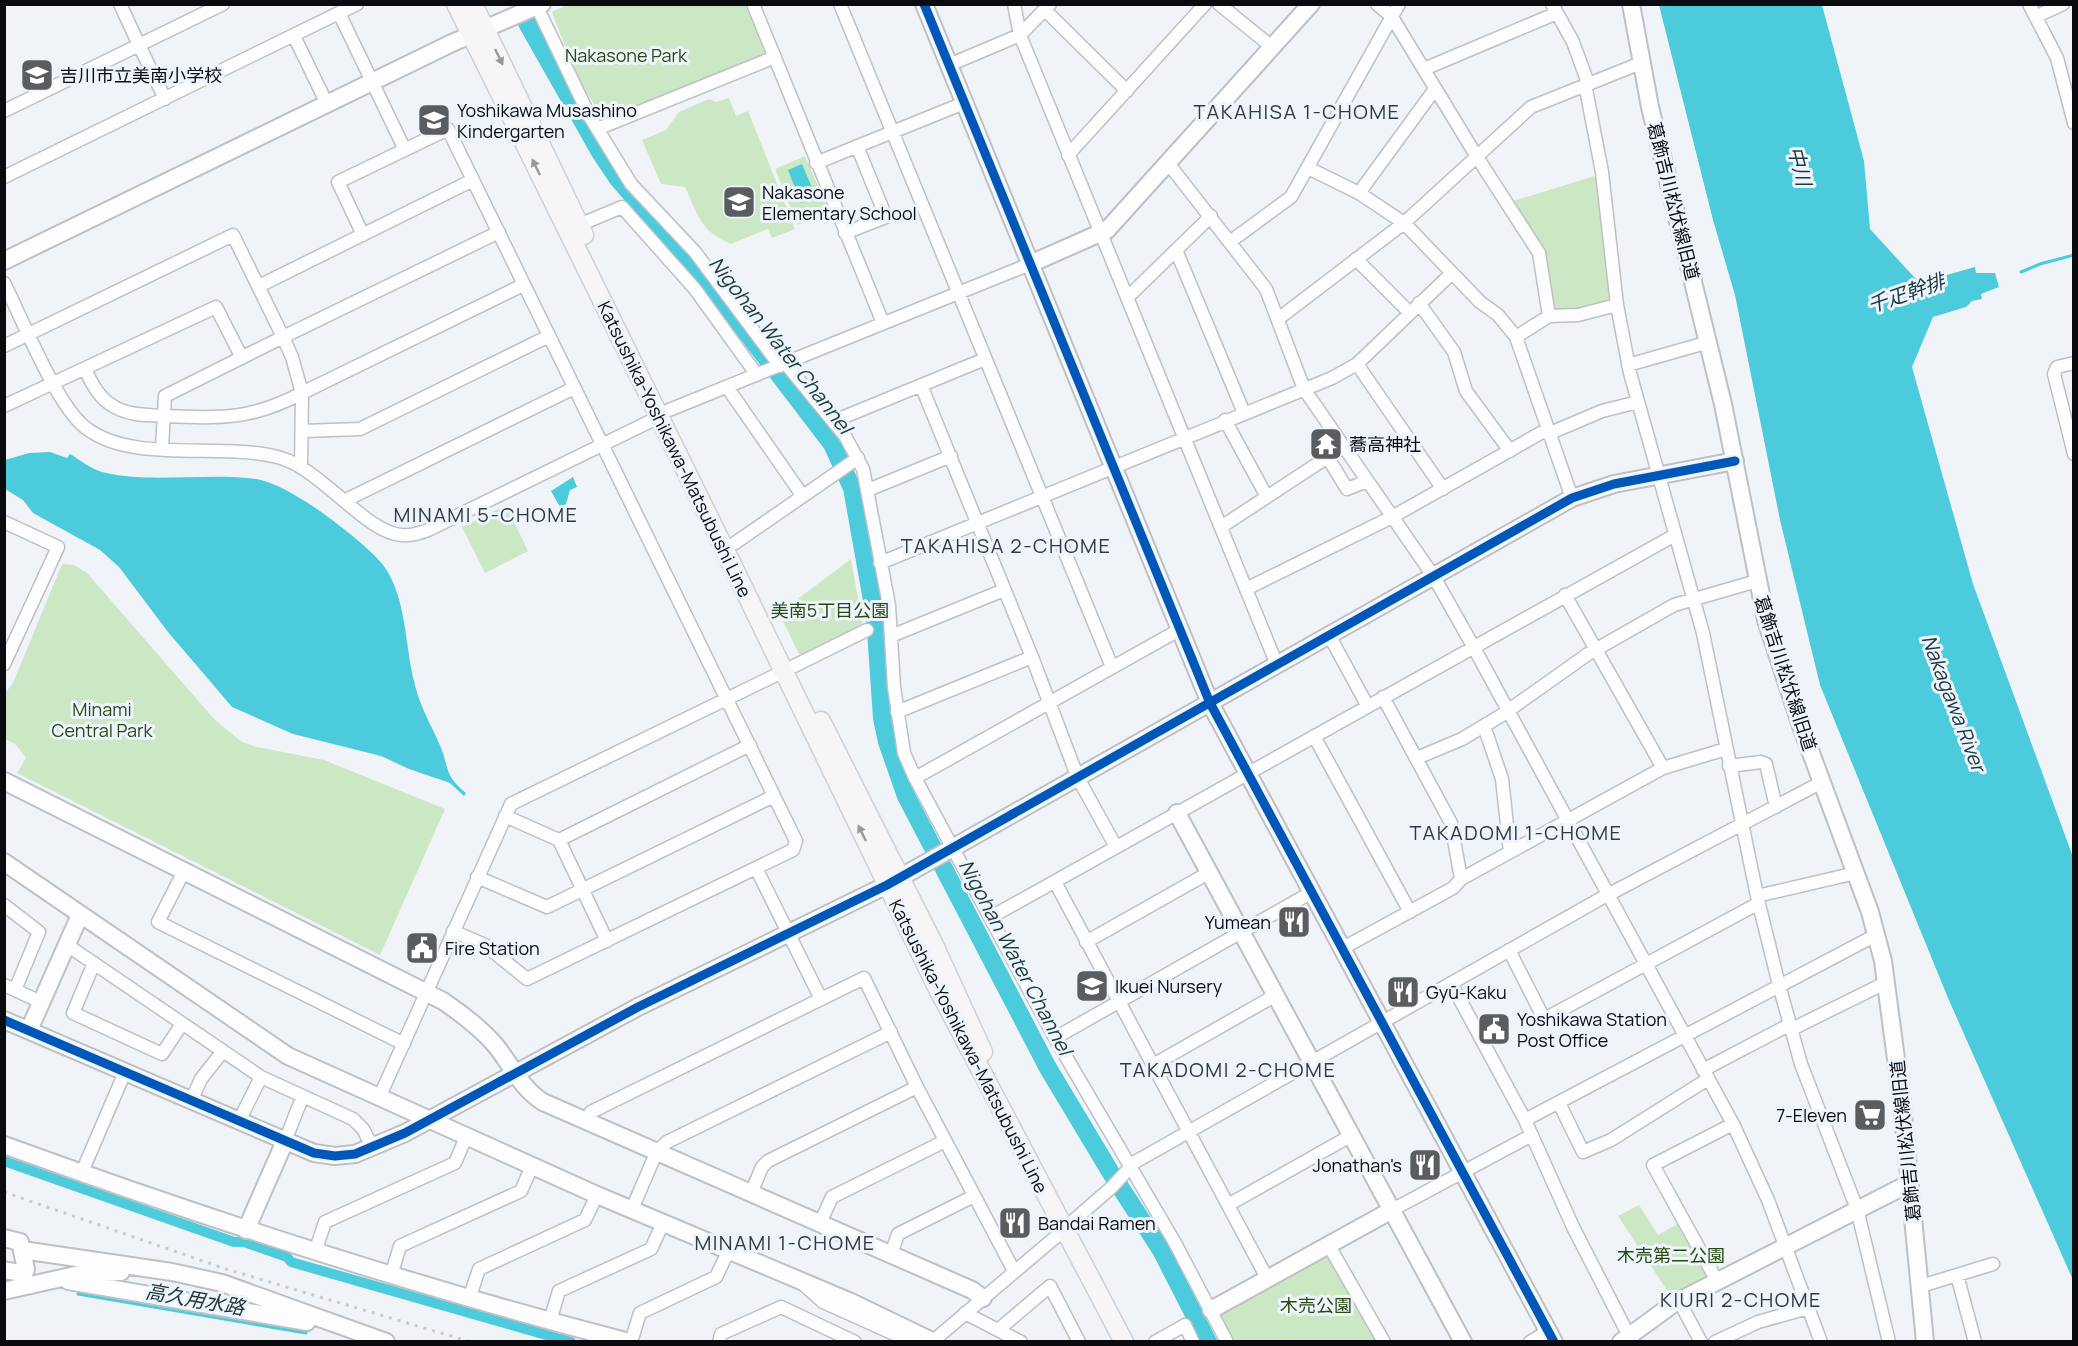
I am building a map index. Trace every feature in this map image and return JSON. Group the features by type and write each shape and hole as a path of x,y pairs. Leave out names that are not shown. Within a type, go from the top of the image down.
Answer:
{"main road":[{"name":"Katsushika-Yoshikawa-Matsubushi Line","path":"456,4 478,31 579,225 664,414 735,543 789,668"},
{"name":"Katsushika-Yoshikawa-Matsubushi Line","path":"473,4 478,31 664,414 894,882 989,1063 1124,1341"},
{"name":"Katsushika-Yoshikawa-Matsubushi Line","path":"1068,1226 1137,1341"}],"street":[{"path":"120,4 165,99"},
{"path":"4,111 223,4"},
{"path":"4,177 357,4"},
{"path":"753,4 883,323"},
{"path":"840,4 1112,667"},
{"path":"924,4 1210,703 1551,1336 1530,1341"},
{"path":"1014,4 1020,35 1277,665"},
{"path":"1068,155 1204,4"},
{"path":"1219,4 1272,47"},
{"path":"4,283 67,408 83,426 100,438 124,446 265,454 301,466 376,524 392,533 414,535 664,414 1101,234 1311,4"},
{"path":"1377,4 1392,16 1477,157 1539,253 1549,316"},
{"path":"1231,241 1291,197 1399,4"},
{"name":"葛飾吉川松伏線旧道","path":"1630,4 1641,63 1709,342 1735,462 1757,581 1775,653 1856,873 1876,935 1887,982 1925,1341"},
{"path":"2029,4 2056,58 2073,123"},
{"path":"2037,16 2063,4"},
{"path":"4,261 478,31 539,5 597,129 631,184 695,252 783,365 834,422 858,458 868,490 889,605 897,712 904,753 944,854 991,917 1127,1170 1211,1310 1227,1341"},
{"path":"949,65 1020,35 1047,7 1127,91"},
{"path":"1424,69 1554,9 1574,42 1586,84 1602,172 1617,305 1628,365 1693,598 1758,900 1790,1027 1801,1064 1857,1209 1889,1341"},
{"path":"339,13 405,150"},
{"path":"294,36 327,104"},
{"path":"597,129 775,57"},
{"path":"1278,319 1404,223 1531,107 1641,63"},
{"path":"1359,193 1435,89"},
{"path":"816,163 964,103"},
{"path":"363,235 338,182 448,129 797,845 793,850 527,980 485,945 453,931"},
{"path":"845,233 886,217 857,146"},
{"path":"1168,163 1231,241 1266,289 1304,389 1434,577 1473,646 1733,1124 1768,1200 1821,1341"},
{"path":"1308,168 1359,193 1404,223 1480,302 1497,315 1516,337 1547,432 1572,498"},
{"path":"259,286 473,180"},
{"path":"579,225 622,207 695,289 760,374"},
{"path":"1127,298 1211,216"},
{"path":"162,448 165,396 499,232"},
{"path":"4,346 233,235 292,357 302,393 301,466"},
{"path":"1176,250 1244,412"},
{"path":"1356,259 1410,313"},
{"path":"880,563 1244,412 1332,378 1357,364 1452,273"},
{"path":"86,369 98,393 112,406 137,414 237,417 267,410 523,285"},
{"path":"1419,303 1454,352 1466,391 1510,451"},
{"path":"1516,337 1549,316 1578,315 1617,305"},
{"path":"4,406 216,307 242,358"},
{"path":"303,431 360,429 549,336"},
{"path":"1628,365 1709,342"},
{"path":"834,422 985,359"},
{"path":"2073,363 2057,367 2054,374 2073,454"},
{"path":"1357,364 1443,489"},
{"path":"921,385 1050,702 1078,778 1116,847"},
{"path":"727,387 802,495"},
{"path":"346,500 574,388"},
{"path":"1246,590 1392,517 1547,432 1602,411 1638,402"},
{"path":"1225,420 1267,497"},
{"path":"1221,527 1343,447"},
{"path":"868,490 951,456"},
{"path":"735,543 858,458"},
{"path":"1328,458 1347,489 1366,481"},
{"path":"4,1020 314,1153 335,1156 355,1154 373,1148 431,1120 629,1012 894,882 1572,498 1614,484 1735,462"},
{"path":"4,522 58,547 4,664"},
{"path":"991,917 1675,535"},
{"path":"1417,758 1484,726 1596,649 1674,604 1757,581"},
{"path":"891,636 1005,590"},
{"path":"1565,595 1663,768"},
{"path":"379,1098 511,804 867,630"},
{"path":"915,778 1179,630"},
{"path":"1329,635 1367,705"},
{"path":"897,712 1032,657"},
{"path":"1383,697 1451,823 1461,879"},
{"path":"1484,726 1502,779 1510,852"},
{"path":"1314,736 1410,912"},
{"path":"559,840 750,745"},
{"path":"1342,948 1454,888 1461,879 1663,768 1726,749"},
{"path":"1730,766 1761,762 1767,764 1776,807"},
{"path":"4,781 427,992 478,1027 495,1045 534,1096 972,1290 983,1298"},
{"path":"4,862 270,1045 308,1067 728,1252 799,1280 933,1341 1068,1226 1127,1170 1189,1132 1509,950 1822,782"},
{"path":"477,877 547,907 774,796"},
{"path":"1177,813 1463,1341"},
{"path":"505,816 559,840 608,941"},
{"path":"756,868 821,999"},
{"path":"184,871 158,922 404,1044"},
{"path":"1086,942 1210,872"},
{"path":"1509,950 1542,1015 1548,1017 1758,900 1856,873"},
{"path":"1055,882 1267,1278"},
{"path":"1055,1038 1312,892"},
{"path":"5,907 39,932 10,988 41,1002"},
{"path":"29,1030 80,915"},
{"path":"1525,1120 1684,1034 1876,935"},
{"path":"67,945 261,1077 302,1098 353,1119 363,1129 373,1148"},
{"path":"94,963 73,1013 162,1054 182,1024"},
{"path":"586,1121 591,1112 864,978 917,1087 1014,1271"},
{"path":"1559,1103 1583,1152 1611,1140 1706,1075 1785,1027 1790,1027 1887,982"},
{"path":"1451,983 1525,1120 1626,1339 1679,1301 1910,1183"},
{"path":"1153,1065 1276,995"},
{"path":"632,1209 657,1151 668,1142 891,1032"},
{"path":"191,1101 201,1079 223,1051"},
{"path":"82,1172 125,1072"},
{"path":"238,1121 261,1077"},
{"path":"751,1193 762,1167 768,1161 917,1087"},
{"path":"246,1230 302,1098"},
{"path":"1717,1281 1653,1165 1733,1124"},
{"path":"1211,1310 1328,1244 1532,1135"},
{"path":"1228,1205 1352,1136"},
{"path":"315,1252 325,1222 455,1163 466,1137"},
{"path":"820,1223 832,1197 945,1141"},
{"path":"4,1145 246,1230 391,1276 630,1341 640,1312 716,1277 728,1252"},
{"path":"391,1276 400,1246 520,1191 531,1166"},
{"path":"469,1299 479,1269 585,1220 597,1195"},
{"path":"891,1254 898,1234 974,1196"},
{"path":"550,1321 559,1291 651,1249 663,1223"},
{"path":"6,1245 20,1242 26,1269 11,1280"},
{"path":"1328,1244 1384,1341"},
{"path":"42,1275 34,1275 30,1249 222,1283 386,1341"},
{"path":"1920,1286 1994,1264"},
{"path":"11,1280 158,1270"},
{"path":"1957,1275 1975,1341"},
{"path":"799,1280 822,1302 912,1341"},
{"path":"68,1281 352,1329"},
{"path":"998,1330 1050,1286 1079,1341"},
{"path":"1679,1301 1701,1341"},
{"path":"719,1341 721,1334 781,1307 855,1341"},
{"path":"1715,1341 1758,1322 1808,1308"},
{"path":"965,1313 1021,1341"},
{"path":"1155,1341 1185,1325 1193,1341"}],"green space":[{"name":"Nakasone Park","path":"569,4 747,5 768,54 603,119 576,75 552,12"},
{"path":"729,98 736,116 748,111 795,229 772,238 768,229 731,244 706,228 685,187 661,184 642,140 666,130 679,112 709,99 716,102"},
{"path":"805,156 829,212 798,225 775,169"},
{"path":"1598,175 1613,302 1578,309 1555,309 1544,251 1513,201"},
{"path":"506,505 528,551 485,573 462,527"},
{"name":"美南5丁目公園","path":"851,559 863,627 806,654 799,654 779,613"},
{"name":"Minami Central Park","path":"62,564 74,565 87,573 215,720 242,742 324,760 445,809 380,955 17,773 26,758 15,744 5,739 5,693 13,683"},
{"name":"木売第二公園","path":"1639,1205 1658,1235 1679,1223 1710,1275 1709,1280 1672,1298 1618,1216"},
{"name":"木売公園","path":"1330,1254 1378,1341 1233,1341 1220,1315"}],"water":[{"path":"1659,5 1822,5 1864,161 1870,229 1915,278 1929,280 1975,267 1976,273 1995,273 1999,287 1981,294 1982,299 1972,301 1966,307 1933,317 1912,367 1973,584 2073,857 2073,1280 1948,998 1820,685 1780,520 1735,295 1713,220"},
{"path":"802,164 816,197 801,203 788,170"},
{"path":"50,452 67,458 70,454 98,471 120,475 158,478 237,477 256,479 270,483 302,499 351,535 376,557 394,584 403,616 419,698 450,775 466,793 464,796 450,783 409,769 381,756 293,734 232,707 168,632 119,567 100,550 33,513 23,500 5,489 5,460 29,453"},
{"path":"573,477 577,487 570,490 566,504 560,507 551,491"}],"waterway":[{"name":"Nigohan Water Channel","path":"527,23 600,152 618,179 721,299 832,444 852,488 875,617 882,718 887,742 906,796 1048,1068 1111,1173 1161,1250 1208,1342"},
{"name":"千疋幹排","path":"2021,272 2040,264 2074,255"},
{"path":"4,1161 234,1242 244,1242 287,1257 291,1262 571,1342"},
{"name":"高久用水路","path":"78,1294 306,1333"}],"railway":[{"path":"4,1192 226,1269 471,1342"}],"cycle path":[{"path":"924,4 1210,703 1554,1342"},
{"path":"4,1020 314,1153 335,1156 355,1154 405,1133 638,1007 887,885 1572,498 1614,484 1735,461"}],"place":[{"name":"吉川市立美南小学校","path":"37,75"},
{"name":"Yoshikawa Musashino Kindergarten","path":"434,120"},
{"name":"Nakasone Elementary School","path":"739,202"},
{"name":"蕎高神社","path":"1326,444"},
{"name":"Yumean","path":"1294,922"},
{"name":"Fire Station","path":"422,948"},
{"name":"Ikuei Nursery","path":"1092,986"},
{"name":"Gyū-Kaku","path":"1403,992"},
{"name":"Yoshikawa Station Post Office","path":"1494,1029"},
{"name":"7-Eleven","path":"1870,1115"},
{"name":"Jonathan's","path":"1425,1165"},
{"name":"Bandai Ramen","path":"1015,1223"}],"district":[{"name":"TAKAHISA 1-CHOME","path":"1297,111"},
{"name":"MINAMI 5-CHOME","path":"486,514"},
{"name":"TAKAHISA 2-CHOME","path":"1006,545"},
{"name":"TAKADOMI 1-CHOME","path":"1516,832"},
{"name":"TAKADOMI 2-CHOME","path":"1228,1069"},
{"name":"MINAMI 1-CHOME","path":"785,1242"},
{"name":"KIURI 2-CHOME","path":"1741,1299"}],"water label":[{"name":"中川","path":"1800,166"},
{"name":"Nakagawa River","path":"1954,703"}]}
